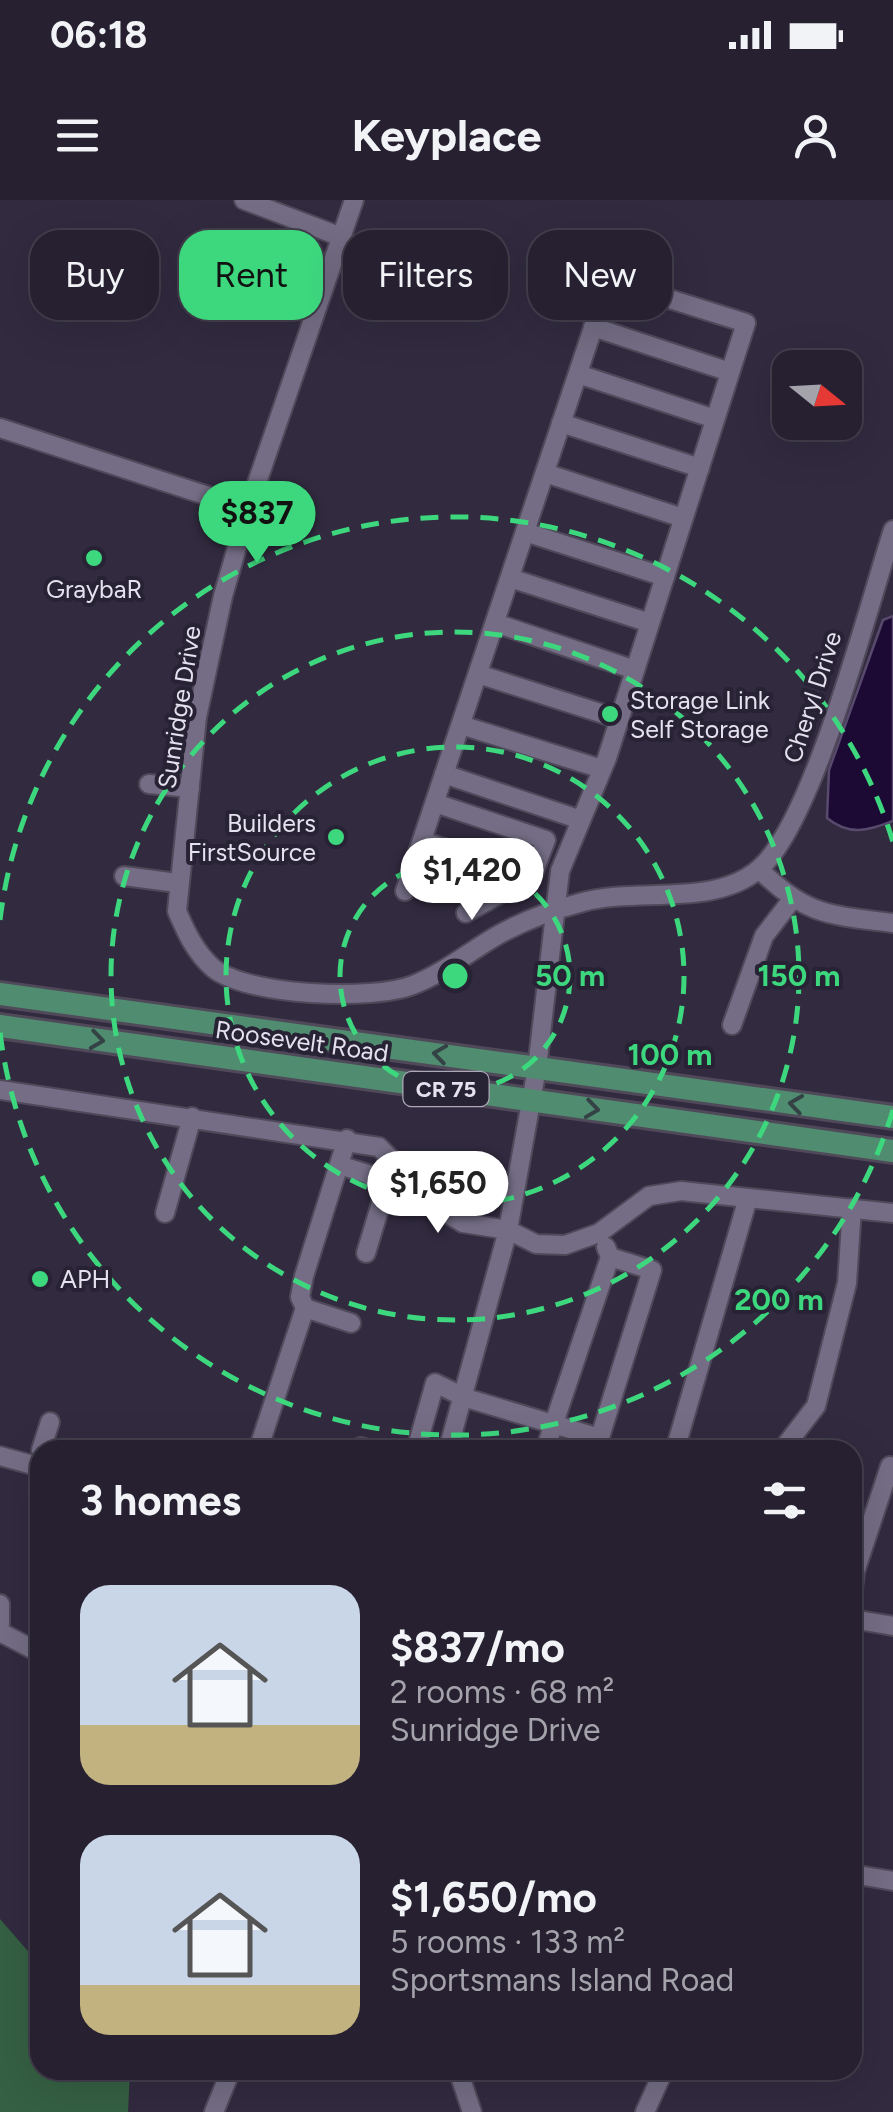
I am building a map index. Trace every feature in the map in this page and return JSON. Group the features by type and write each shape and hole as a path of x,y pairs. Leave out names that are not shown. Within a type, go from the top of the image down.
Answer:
{"main road":[{"name":"Roosevelt Road","path":"0,994 893,1117"},
{"name":"Roosevelt Road","path":"0,1026 893,1150"}],"street":[{"path":"244,200 339,236"},
{"name":"Sunridge Drive","path":"354,200 248,508 197,717 176,911 189,940 215,970 258,986 364,994 412,986 502,932 552,913"},
{"path":"451,1440 466,1398 508,1230 537,1068 552,913 560,872 602,770 746,323 609,280 408,884 488,902"},
{"path":"594,327 730,372"},
{"path":"578,374 715,419"},
{"path":"562,424 700,468"},
{"path":"0,428 248,508"},
{"path":"545,472 684,518"},
{"name":"Cheryl Drive","path":"759,869 803,802 893,530"},
{"path":"525,532 665,577"},
{"path":"510,578 650,623"},
{"path":"494,624 635,670"},
{"path":"478,674 619,719"},
{"path":"461,725 602,770"},
{"path":"444,774 581,820"},
{"path":"149,784 190,788"},
{"path":"434,803 546,840 532,876 466,913"},
{"path":"422,841 532,876"},
{"path":"552,913 584,901 642,892 705,892 759,869 790,900 825,914 893,924"},
{"path":"124,876 177,883"},
{"path":"732,1025 764,936 790,900"},
{"path":"0,1090 347,1139 378,1147 443,1211 464,1223 508,1230 536,1244 564,1244 600,1232 649,1196 681,1191 893,1214"},
{"path":"165,1213 192,1117"},
{"path":"261,1440 305,1308 300,1297 304,1276 347,1139"},
{"path":"339,1165 368,1174 385,1190 366,1253"},
{"path":"679,1440 748,1198"},
{"path":"790,1440 816,1406 847,1282 852,1208"},
{"path":"548,1440 610,1257 600,1232"},
{"path":"599,1440 652,1270 610,1257"},
{"path":"305,1308 351,1322"},
{"path":"419,1440 435,1382 466,1398 554,1424 589,1440"},
{"path":"45,1440 50,1422"},
{"path":"0,1456 30,1458"},
{"path":"862,1551 890,1466"},
{"path":"0,1604 0,1624"},
{"path":"862,1621 893,1626"},
{"path":"0,1632 30,1648"},
{"path":"862,1876 893,1881"},
{"path":"214,2112 227,2080"},
{"path":"461,2080 472,2112"},
{"path":"645,2112 659,2080"}],"green space":[{"path":"0,1919 30,1954 30,2080 130,2080 128,2112 0,2112"}],"shaded area":[{"path":"893,616 893,821 851,829 827,818 829,770 883,620"}],"place":[{"name":"GraybaR","path":"94,558"},
{"name":"Storage Link Self Storage","path":"610,714"},
{"name":"Builders FirstSource","path":"336,837"},
{"name":"APH","path":"40,1279"}]}
